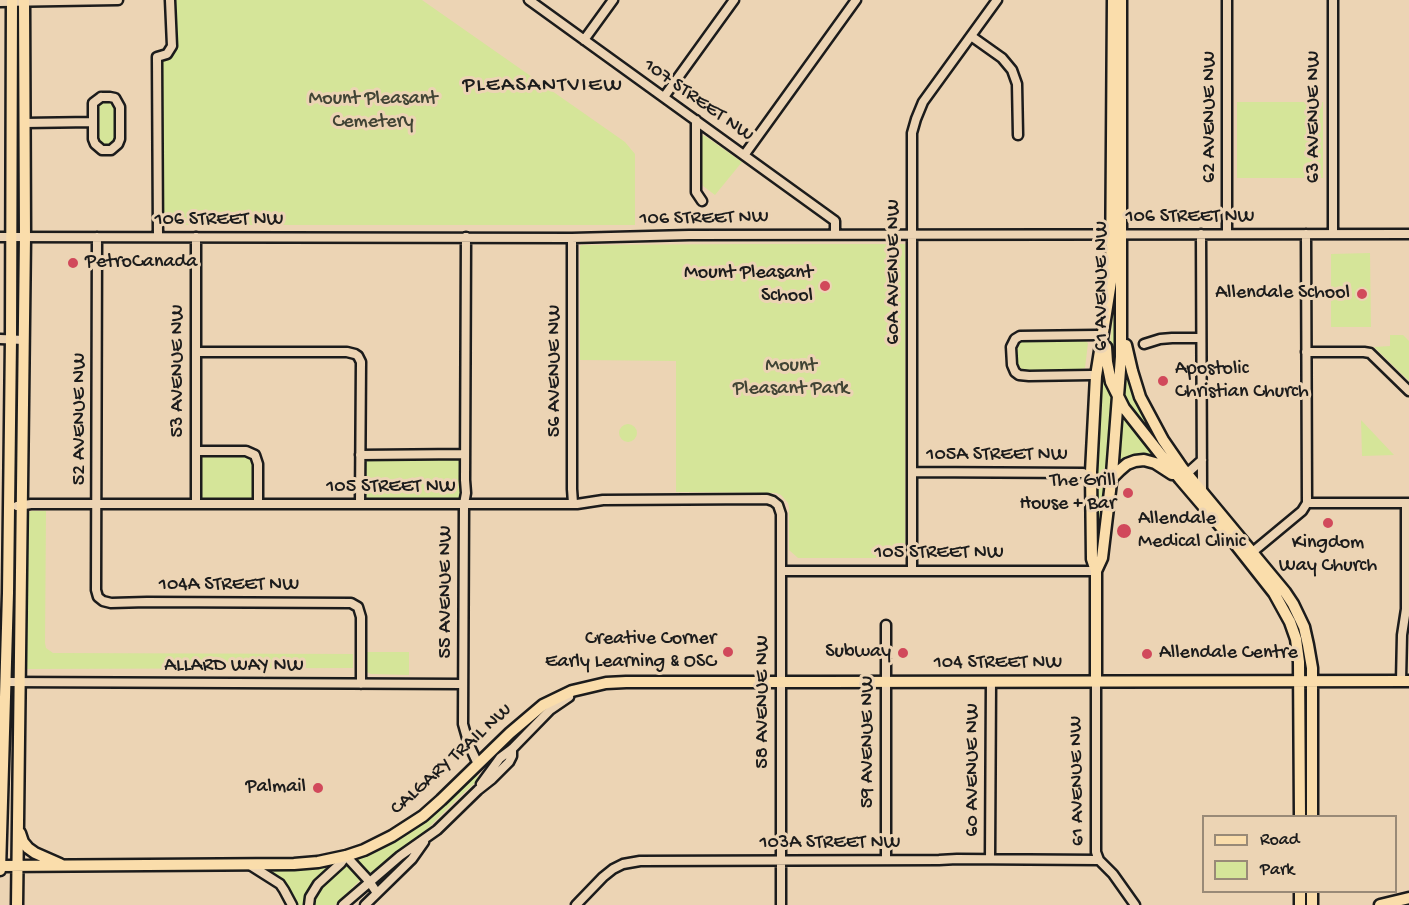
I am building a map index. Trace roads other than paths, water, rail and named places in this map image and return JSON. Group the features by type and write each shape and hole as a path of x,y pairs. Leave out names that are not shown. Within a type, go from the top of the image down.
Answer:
{"main road":[{"name":"61 AVENUE NW","path":"1096,571 1102,558 1119,399 1121,357 1122,315 1116,235 1113,0"},
{"name":"61 AVENUE NW","path":"1096,682 1096,571 1092,559 1091,472 1096,376 1110,296 1116,235 1121,0"},
{"path":"0,871 5,682 4,593 8,506 6,339 12,263 12,1"},
{"path":"18,905 25,237 24,1"},
{"path":"0,244 8,252 12,263"},
{"path":"1110,296 1106,356 1111,382 1124,408 1249,555 1285,592 1299,614 1304,627 1312,668 1312,815"},
{"path":"1122,315 1128,358 1140,397 1184,476"},
{"path":"1111,479 1127,464 1144,460 1184,476 1202,491 1280,602 1290,622 1298,648 1300,681 1299,815"},
{"name":"104 STREET NW","path":"584,688 626,682 1405,681"},
{"name":"CALGARY TRAIL NW","path":"0,866 250,865 305,863 346,856 372,846 409,825 441,800 538,709 553,700 584,688"},
{"path":"18,821 21,838 28,848 63,866"},
{"path":"1380,905 1409,898"}],"street":[{"path":"0,2 118,0"},
{"path":"158,237 157,57 167,54 172,46 170,0"},
{"name":"107 STREET NW","path":"529,0 835,221 835,235"},
{"path":"584,40 613,0"},
{"path":"664,98 734,0"},
{"path":"745,154 856,0"},
{"name":"60A AVENUE NW","path":"912,570 912,141 916,119 923,102 997,0"},
{"name":"62 AVENUE NW","path":"1227,0 1227,234"},
{"name":"63 AVENUE NW","path":"1332,234 1333,0"},
{"path":"971,36 1002,58 1012,70 1017,84 1018,135"},
{"path":"115,98 120,107 120,139 114,148 102,150 95,144 93,122 93,103 96,99 115,98"},
{"path":"696,120 696,192 702,201"},
{"path":"24,123 93,122"},
{"path":"1201,234 1202,491"},
{"path":"1249,555 1302,511 1307,503 1306,234"},
{"name":"106 STREET NW","path":"0,237 572,238 1409,234"},
{"name":"52 AVENUE NW","path":"97,237 96,590 100,599"},
{"name":"53 AVENUE NW","path":"196,237 196,504"},
{"name":"55 AVENUE NW","path":"466,237 463,728 478,764"},
{"name":"56 AVENUE NW","path":"572,238 573,503"},
{"path":"1091,375 1019,375 1012,365 1011,347 1017,337 1023,335 1097,335"},
{"path":"1144,344 1160,339 1201,338"},
{"path":"6,339 24,340"},
{"path":"196,352 347,352 355,354 361,362 360,504"},
{"path":"1306,352 1370,353 1409,391"},
{"path":"196,451 253,453 258,464 258,504"},
{"path":"360,454 465,454"},
{"path":"1184,476 1202,460"},
{"name":"105A STREET NW","path":"912,472 1083,473"},
{"name":"105 STREET NW","path":"8,506 31,504 573,503 603,500 767,499 773,501"},
{"name":"58 AVENUE NW","path":"773,501 781,514 781,905"},
{"path":"1307,503 1407,503 1406,609 1402,635 1405,681"},
{"name":"105 STREET NW","path":"781,571 1096,571"},
{"path":"4,593 21,593"},
{"name":"104A STREET NW","path":"100,599 111,603 348,603 358,607 361,617 361,684"},
{"name":"59 AVENUE NW","path":"886,625 886,860"},
{"name":"ALLARD WAY NW","path":"5,682 463,684"},
{"name":"60 AVENUE NW","path":"990,682 990,859"},
{"name":"61 AVENUE NW","path":"1096,682 1096,844 1099,860 1113,874 1135,905"},
{"name":"CALGARY TRAIL NW","path":"343,905 400,856 437,830 509,762 512,749 549,710 584,688"},
{"name":"CALGARY TRAIL NW","path":"365,905 412,859 426,838"},
{"path":"346,856 377,893"},
{"name":"CALGARY TRAIL NW","path":"309,905 310,897 318,884 346,856"},
{"name":"103A STREET NW","path":"576,905 608,873 628,862 1099,860"},
{"path":"250,865 280,884 292,905"}],"place":[{"name":"PetroCanada","path":"73,263"},
{"name":"Mount Pleasant School","path":"825,286"},
{"name":"Allendale School","path":"1362,294"},
{"name":"Apostolic Christian Church","path":"1163,381"},
{"name":"The Grill House + Bar","path":"1128,493"},
{"name":"Kingdom Way Church","path":"1328,523"},
{"name":"Allendale Medical Clinic","path":"1124,531"},
{"name":"Creative Corner Early Learning & OSC","path":"728,652"},
{"name":"Subway","path":"903,653"},
{"name":"Allendale Centre","path":"1147,654"},
{"name":"Palmail","path":"318,788"}],"district":[{"name":"PLEASANTVIEW","path":"543,87"}],"park label":[{"name":"Mount Pleasant Cemetery","path":"373,112"},
{"name":"Mount Pleasant Park","path":"791,378"}]}
